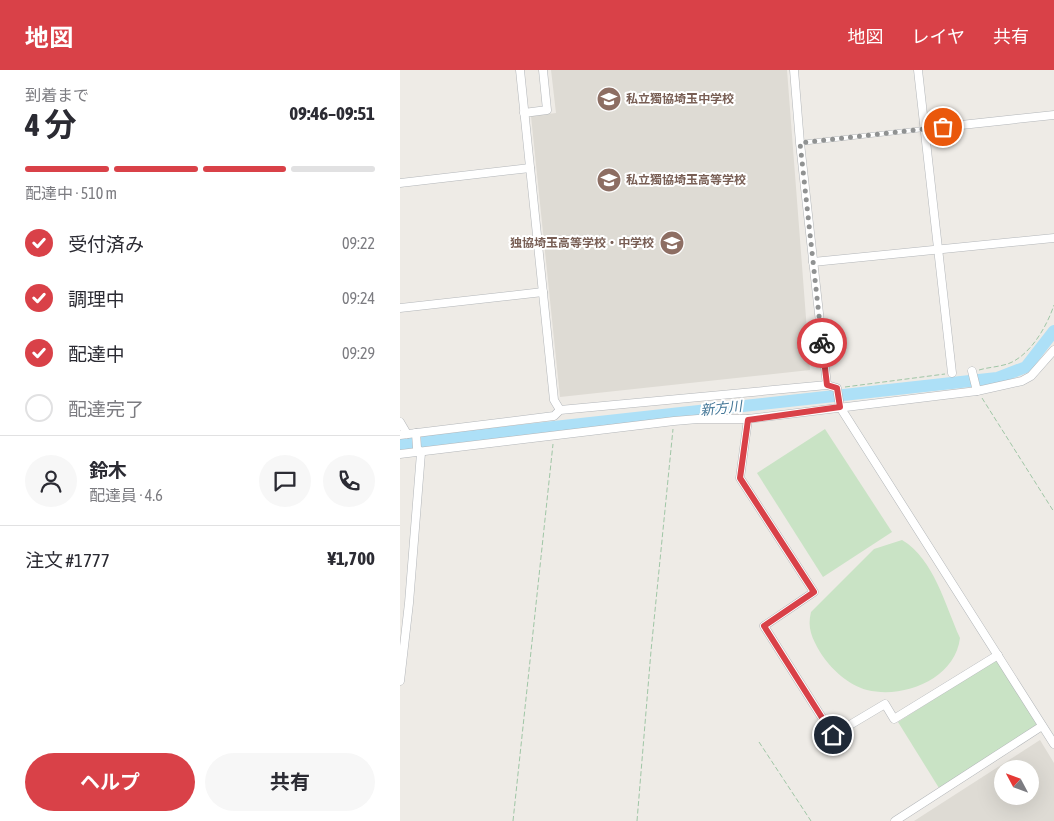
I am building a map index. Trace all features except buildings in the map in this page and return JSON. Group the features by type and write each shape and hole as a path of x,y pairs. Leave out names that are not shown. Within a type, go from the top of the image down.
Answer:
{"street":[{"path":"520,70 554,400 560,410"},
{"path":"524,113 547,110 543,70"},
{"path":"794,70 800,143 827,385"},
{"path":"918,70 952,373"},
{"path":"924,129 1054,114"},
{"path":"400,184 530,168"},
{"path":"813,262 1054,238"},
{"path":"400,308 542,292"},
{"path":"400,454 419,450 554,437 674,421 698,419 748,420 839,404 978,392 1026,378 1054,350"},
{"path":"972,371 978,392"},
{"path":"400,422 404,434 416,435 554,416 560,410 827,385 837,388 839,404 1054,744"},
{"path":"748,420 740,478 814,592 764,626 833,735 885,704 894,719 998,655"},
{"path":"400,681 409,603 419,450 416,435"},
{"path":"895,821 1042,726"}],"lane":[{"path":"800,143 924,129"}],"path":[{"path":"978,392 1054,512"},
{"path":"637,821 651,651 674,421"},
{"path":"513,821 554,437"},
{"path":"759,742 811,821"}],"shaded area":[{"name":"独協埼玉高等学校・中学校","path":"551,70 787,70 810,370 560,397 531,116 556,113"},
{"path":"1040,740 1054,763 1054,821 914,821 994,770 994,805 1039,805 1039,760 1009,760"}],"green space":[{"path":"825,429 892,532 823,577 757,473"},
{"path":"902,540 913,548 930,571 960,638 956,652 949,665 926,683 896,691 881,692 867,690 846,680 824,658 811,633 811,612 874,549"},
{"path":"996,660 1038,725 939,788 898,722"}],"waterway":[{"name":"新方川","path":"400,444 997,378 1026,367 1054,331"}],"way so far":[{"path":"822,343 800,143 943,127"}],"place":[{"name":"私立獨協埼玉中学校","path":"609,99"},
{"name":"私立獨協埼玉高等学校","path":"609,180"},
{"name":"独協埼玉高等学校・中学校","path":"672,243"}],"route":[{"path":"822,343 827,385 837,388 840,407 748,420 740,478 814,592 764,626 833,735"}]}
